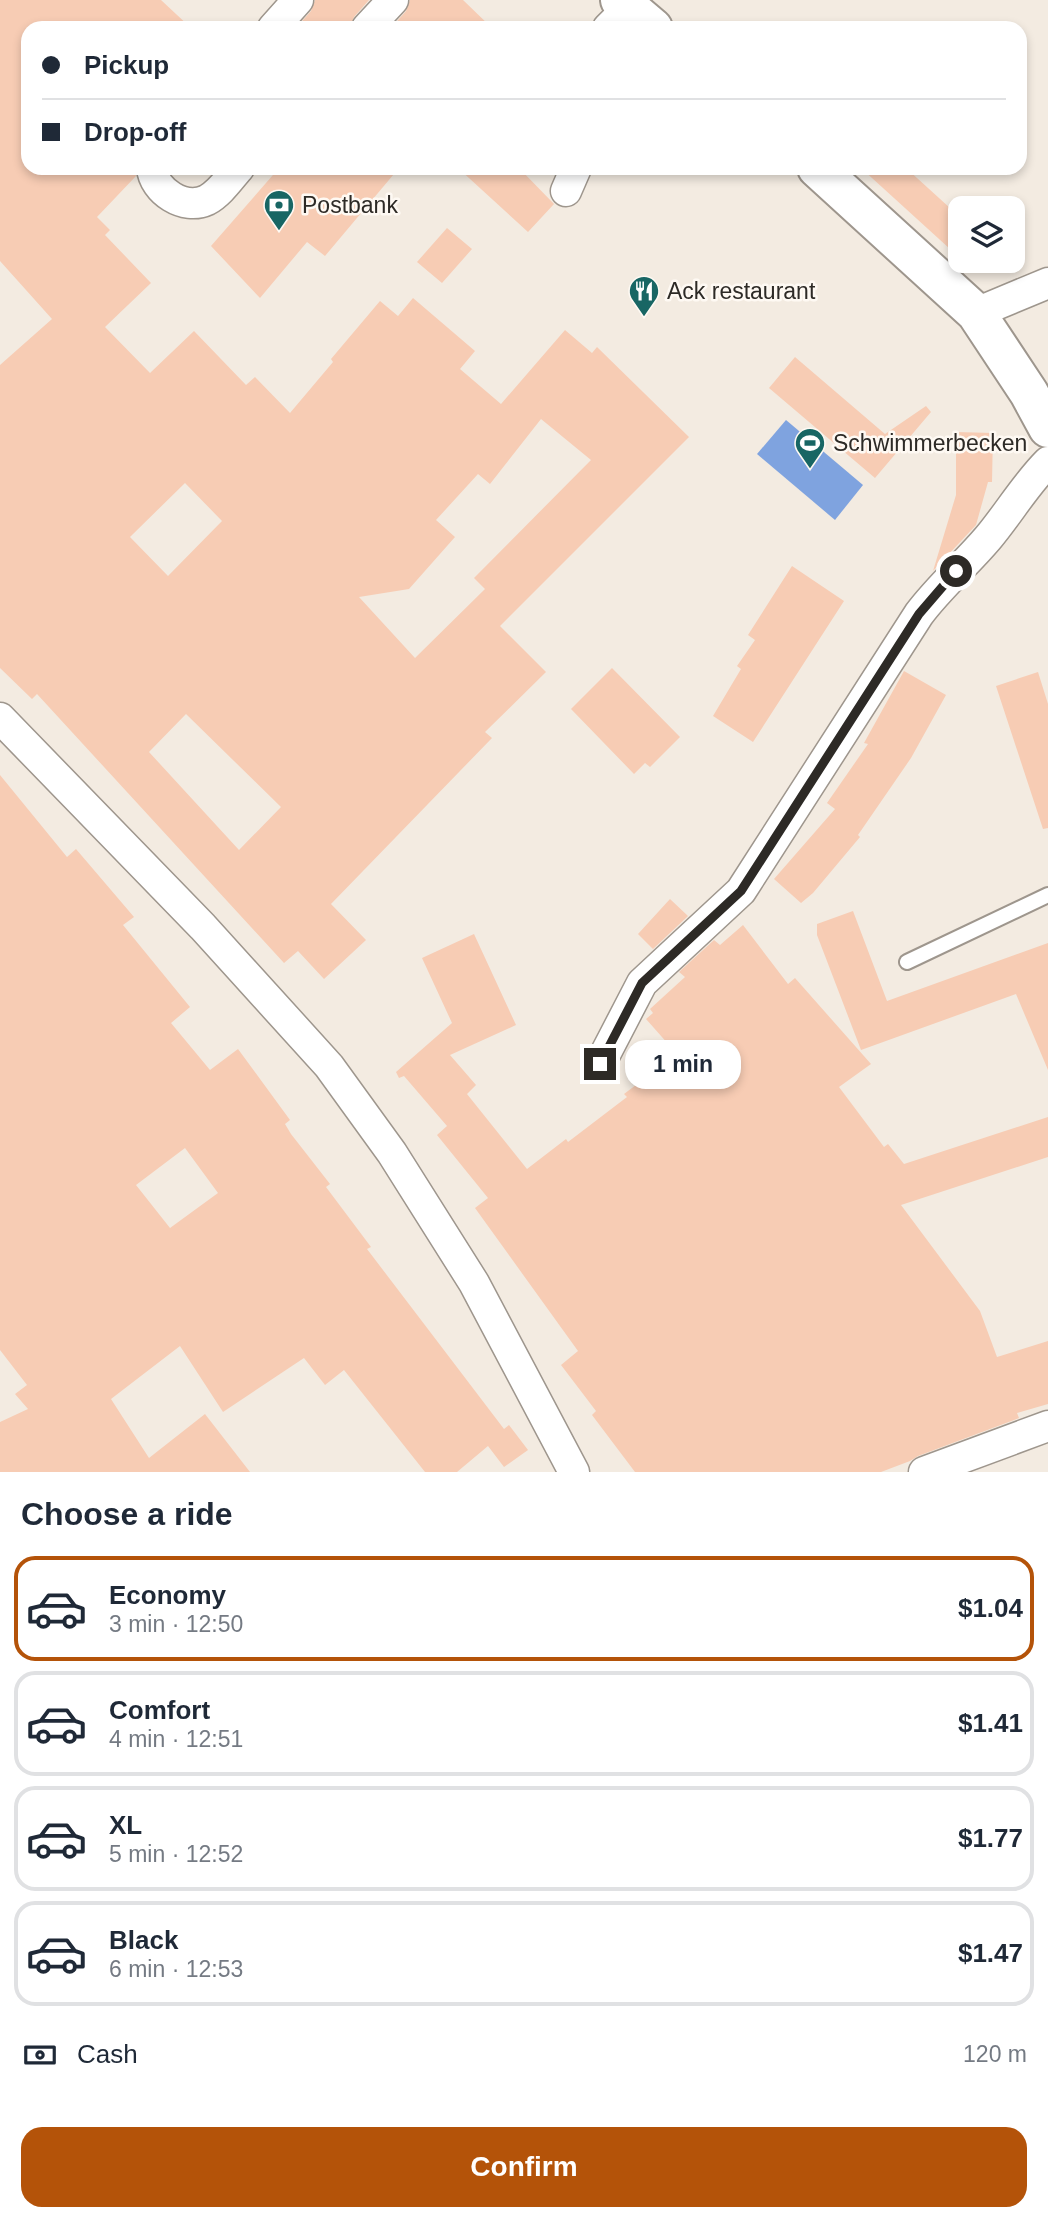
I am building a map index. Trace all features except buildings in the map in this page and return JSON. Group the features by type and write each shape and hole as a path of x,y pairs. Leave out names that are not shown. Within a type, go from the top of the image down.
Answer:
{"street":[{"path":"279,21 298,0"},
{"path":"374,21 393,0"},
{"path":"154,175 157,184 184,203 206,200 217,193 233,175"},
{"path":"825,175 976,313 1029,393 1048,428"},
{"path":"976,313 1048,283"},
{"path":"600,1064 642,983 741,891 919,614 937,591 988,539 1048,461"},
{"path":"0,718 203,927 329,1066 392,1153 474,1283 574,1472"},
{"path":"923,1472 1048,1426"}],"lane":[{"path":"907,962 1048,895"}],"water":[{"name":"Schwimmerbecken","path":"786,420 863,485 835,520 757,454"}],"place":[{"name":"Postbank","path":"279,232"},
{"name":"Ack restaurant","path":"644,318"},
{"name":"Schwimmerbecken","path":"810,470"}],"route":[{"path":"600,1064 642,983 741,891 919,614 956,571"}]}
